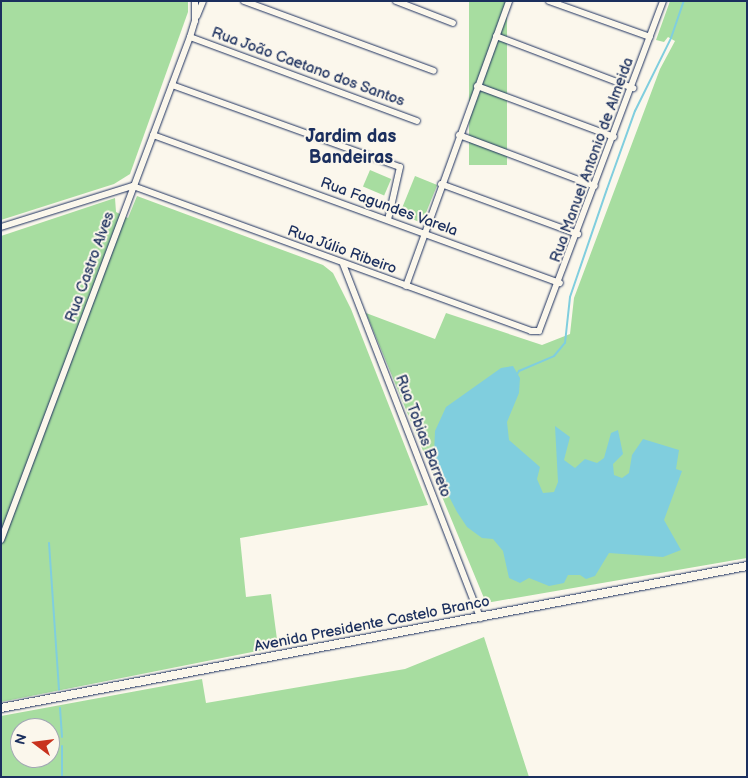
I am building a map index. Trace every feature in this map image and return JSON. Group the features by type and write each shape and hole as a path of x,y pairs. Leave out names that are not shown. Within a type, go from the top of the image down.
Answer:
{"street":[{"name":"Rua Castro Alves","path":"1,540 196,21 195,1"},
{"path":"196,21 203,1"},
{"path":"244,1 434,71"},
{"path":"396,1 453,23"},
{"path":"406,286 441,184 509,1"},
{"path":"549,1 650,37"},
{"name":"Rua Manuel Antonio de Almeida","path":"543,328 663,1"},
{"path":"496,36 632,88"},
{"name":"Rua João Caetano dos Santos","path":"190,37 417,121"},
{"path":"172,85 400,167 388,220"},
{"path":"477,86 614,137"},
{"name":"Rua Fagundes Varela","path":"153,135 425,232 560,283"},
{"path":"459,135 595,186"},
{"path":"441,184 578,234"},
{"path":"1,227 133,186"},
{"name":"Rua Júlio Ribeiro","path":"133,186 342,264 531,331 543,328"},
{"name":"Rua Tobias Barreto","path":"342,264 480,618"},
{"name":"Avenida Presidente Castelo Branco","path":"1,708 747,566"}],"green space":[{"path":"1,1 188,1 188,12 130,174 114,184 1,220"},
{"path":"469,1 507,1 507,165 469,165"},
{"path":"670,1 747,1 747,558 486,603 366,313 435,339 446,313 542,345 570,334 574,298 660,69 675,41 668,37 664,42 656,40"},
{"path":"370,170 391,179 384,196 363,187"},
{"path":"415,176 437,185 422,223 400,214"},
{"path":"137,196 323,265 333,273 351,309 428,505 240,538 246,597 271,594 278,647 1,702 1,236 115,198 116,212 128,218"},
{"path":"484,637 529,777 1,777 1,716 202,679 206,703 405,669"}],"water":[{"path":"513,366 520,378 519,393 507,422 509,440 540,467 537,479 543,493 554,492 558,482 555,426 570,437 564,460 575,468 585,459 597,463 604,458 611,433 618,430 623,454 613,464 614,475 622,478 629,473 632,455 643,439 679,450 676,469 682,471 664,520 681,550 663,557 609,553 595,576 586,579 580,575 568,575 564,583 549,586 529,578 520,583 509,578 503,551 493,539 482,538 467,527 457,512 438,475 434,454 435,431 446,407 501,368"}],"waterway":[{"path":"516,376 519,371 554,356 565,343 570,297 607,189 635,111 671,38 684,1"},
{"path":"49,543 59,690"},
{"path":"60,708 62,737"},
{"path":"62,746 62,777"}],"district":[{"name":"Jardim das Bandeiras","path":"351,148"}]}
